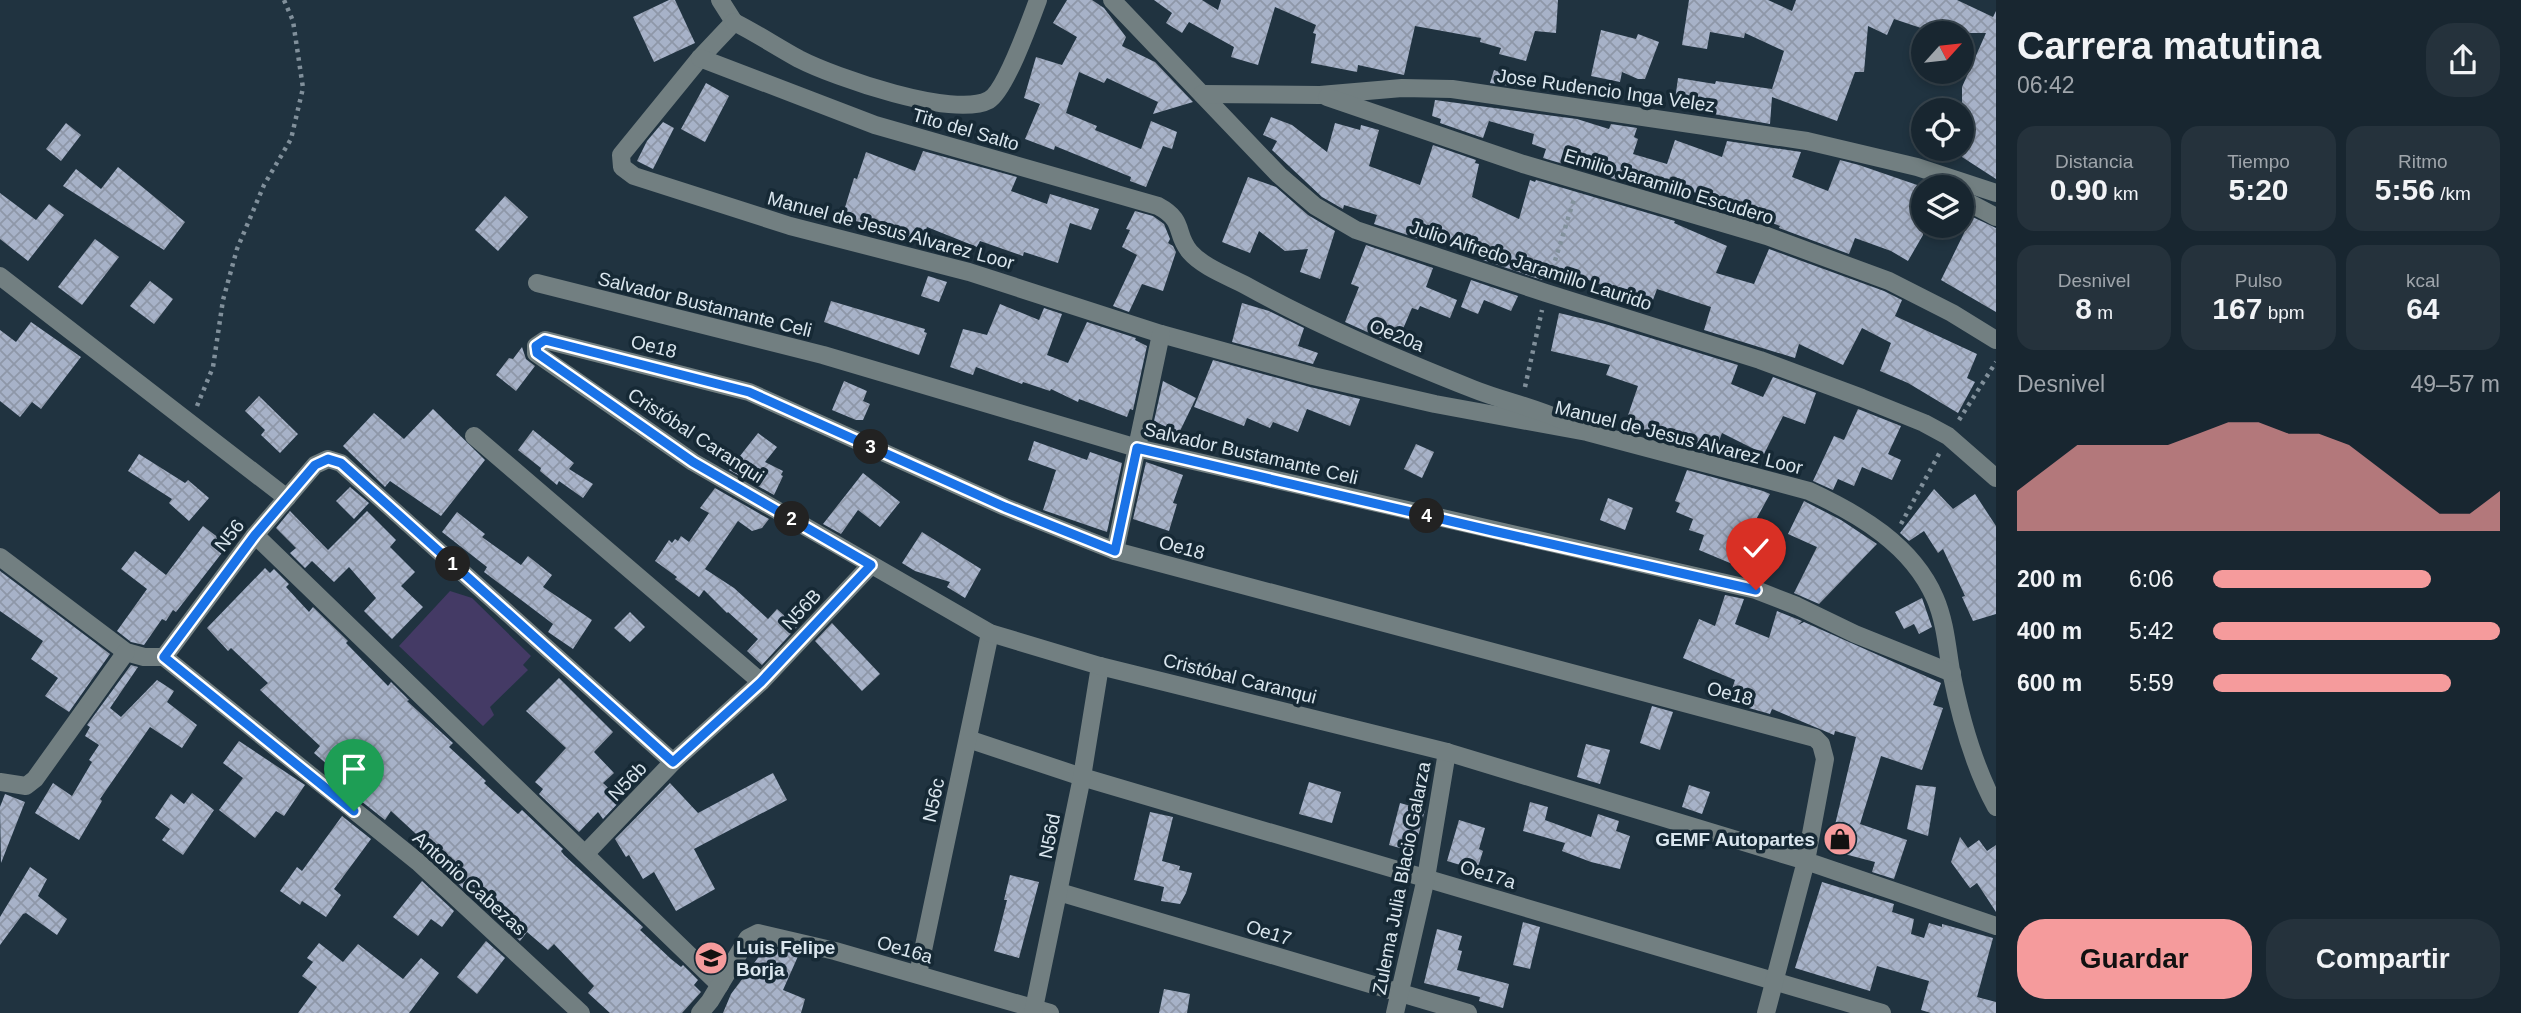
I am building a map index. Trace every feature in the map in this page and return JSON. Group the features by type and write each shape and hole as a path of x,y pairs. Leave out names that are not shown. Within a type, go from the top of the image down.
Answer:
{"street":[{"path":"720,0 734,22 799,59 845,77 929,103 970,104 988,100 999,90 1038,0"},
{"name":"Julio Alfredo Jaramillo Laurido","path":"1112,0 1279,175 1315,206 1356,230 1760,360 1874,403 1948,436 1996,478"},
{"path":"700,58 734,22"},
{"name":"Manuel de Jesus Alvarez Loor","path":"700,58 621,155 622,167 634,176 790,226 1024,288 1161,334 1340,382 1435,404 1587,432 1809,491 1868,523 1892,540 1920,571 1936,599 1964,722 1996,807"},
{"name":"Tito del Salto","path":"700,58 875,125 1158,206 1177,221 1185,244 1198,259"},
{"name":"Jose Rudencio Inga Velez","path":"1202,94 1320,95 1402,88 1452,89 1807,141 1917,167 1996,193"},
{"name":"Emilio Jaramillo Escudero","path":"1320,95 1579,181 1767,236 1889,281 1952,313 1996,340"},
{"path":"1917,167 1927,175"},
{"path":"1974,205 1996,216"},
{"name":"Oe20a","path":"1198,259 1355,341 1477,391 1522,403 1587,432"},
{"path":"0,276 287,498"},
{"name":"Salvador Bustamante Celi","path":"537,283 823,355 1137,448 1756,590 1952,673"},
{"path":"1115,551 1161,334"},
{"name":"Oe18","path":"536,346 545,340 749,392 1005,507 1115,551 1815,738 1821,744 1825,759 1806,861"},
{"name":"Cristóbal Caranqui","path":"536,346 537,353 693,462 990,633 1100,666 1447,752 1806,861 1996,926"},
{"path":"474,436 761,682"},
{"name":"N56","path":"164,657 255,535 315,465 328,459 341,463 673,762"},
{"path":"255,535 720,985 700,1013"},
{"path":"0,557 126,652 144,657 164,657"},
{"name":"N56B","path":"761,682 871,565"},
{"name":"N56c","path":"918,974 990,633"},
{"path":"0,782 26,786 36,779 126,652"},
{"name":"Antonio Cabezas","path":"164,657 418,862 581,1013"},
{"name":"N56d","path":"1039,1012 1100,666"},
{"name":"N56b","path":"586,853 673,762 761,682"},
{"name":"Oe17a","path":"968,739 1082,777 1882,1013"},
{"name":"Zulema Julia Blacio Galarza","path":"1395,1013 1426,878 1447,752"},
{"path":"1766,1013 1806,861"},
{"name":"Oe17","path":"1059,891 1468,1013"},
{"name":"Oe16a","path":"720,985 748,937 758,933 918,974 1039,1012"}],"path":[{"path":"190,423 213,366 223,300 237,249 264,185 291,139 303,88 293,21 284,0"},
{"path":"1522,403 1546,293 1579,181"}],"shaded area":[{"path":"450,591 472,598 531,656 523,665 528,670 490,707 494,715 483,726 399,646"}],"building":[{"path":"669,0 675,0 695,43 654,62 633,17"},
{"path":"1067,0 1092,0 1104,8 1126,37 1122,46 1155,62 1193,102 1153,114 1158,102 1107,78 1104,83 1079,72 1066,113 1097,126 1095,130 1141,149 1151,121 1177,132 1172,149 1163,146 1146,187 1130,181 1131,177 1055,146 1054,150 1025,139 1040,104 1024,98 1036,57 1062,65 1077,37 1053,23"},
{"path":"1154,0 1202,0 1218,10 1221,0 1558,0 1556,33 1535,31 1526,61 1499,54 1501,48 1480,42 1481,38 1415,26 1404,75 1358,65 1357,72 1311,63 1316,25 1275,7 1258,65 1231,57 1234,47 1189,22 1182,33 1166,23 1172,13"},
{"path":"1689,0 1768,0 1792,11 1796,0 1957,0 1993,17 1996,11 1996,179 1968,161 1974,161 1974,98 1962,98 1962,87 1963,84 1974,84 1974,60 1986,33 1974,33 1974,21 1911,21 1911,25 1894,19 1887,35 1868,26 1864,72 1855,72 1837,121 1772,97 1770,124 1674,107 1678,78 1772,89 1784,51 1745,33 1744,38 1710,32 1707,49 1682,45"},
{"path":"1601,30 1636,39 1638,34 1659,42 1645,79 1622,72 1620,82 1591,76"},
{"path":"1494,70 1520,80 1518,87 1490,83"},
{"path":"706,83 729,96 705,142 681,129"},
{"path":"1435,100 1577,119 1609,129 1611,124 1637,128 1634,137 1638,139 1633,154 1667,164 1675,140 1722,157 1727,141 1801,152 1792,177 1828,191 1840,160 1911,183 1911,238 1921,238 1908,261 1891,251 1855,238 1849,254 1686,189 1682,199 1543,158 1546,149 1532,144 1534,134 1489,121 1483,138 1440,123 1441,119 1432,116"},
{"path":"1271,117 1292,125 1327,152 1335,123 1360,130 1361,125 1379,130 1369,166 1420,185 1433,145 1476,160 1475,163 1479,164 1472,197 1519,219 1530,180 1536,180 1675,221 1674,223 1727,246 1716,273 1754,284 1769,249 1884,291 1902,300 1895,316 1977,354 1967,378 1975,382 1958,413 1908,383 1880,371 1891,343 1862,328 1843,365 1799,344 1795,358 1704,330 1711,307 1657,289 1650,308 1548,264 1542,280 1480,259 1442,242 1441,246 1374,224 1377,215 1344,205 1343,209 1322,197 1272,150 1277,141 1263,135"},
{"path":"663,122 674,128 653,169 637,161 647,141"},
{"path":"66,123 81,135 61,161 46,149"},
{"path":"923,151 1017,177 1011,191 1047,204 1050,194 1099,209 1091,230 1070,223 1058,263 1024,252 1023,256 980,241 977,247 927,227 920,244 887,230 842,217 854,178 857,179 866,152 915,171"},
{"path":"118,167 185,222 164,250 63,186 76,169 101,189"},
{"path":"1248,177 1276,187 1308,215 1335,231 1320,279 1300,272 1308,249 1285,251 1259,231 1250,253 1222,242"},
{"path":"0,193 36,220 49,204 64,215 28,261 0,239"},
{"path":"505,196 528,217 498,251 475,230"},
{"path":"1135,211 1153,216 1164,224 1170,239 1168,243 1176,252 1163,291 1142,284 1129,312 1113,306 1137,255 1122,247 1130,230 1126,229"},
{"path":"1974,218 1996,228 1996,312 1941,280 1962,238 1974,238"},
{"path":"95,239 119,257 82,305 58,287"},
{"path":"1366,245 1433,268 1426,287 1457,300 1450,318 1420,306 1418,310 1412,308 1396,345 1345,322 1359,287 1351,284"},
{"path":"928,276 947,282 939,302 921,296"},
{"path":"1471,280 1518,296 1511,311 1484,300 1478,314 1461,307"},
{"path":"150,281 173,299 154,324 130,306"},
{"path":"831,301 925,329 924,332 927,333 919,355 824,322"},
{"path":"1242,303 1269,311 1304,328 1298,346 1318,353 1313,364 1232,342"},
{"path":"1000,304 1039,320 1044,308 1062,314 1047,355 1068,363 1087,322 1136,338 1135,340 1147,346 1133,410 1130,409 1127,417 1079,399 1078,402 1051,389 1050,391 1023,382 1022,384 976,367 973,375 950,367 963,329 987,335"},
{"path":"1559,313 1605,324 1738,365 1731,384 1763,397 1773,377 1816,393 1805,424 1783,416 1764,454 1722,433 1714,454 1624,427 1638,386 1606,375 1610,365 1551,351"},
{"path":"31,322 81,357 41,409 32,402 20,417 0,401 0,330 16,342"},
{"path":"522,347 526,359 535,366 516,391 496,375"},
{"path":"1213,360 1360,399 1350,426 1307,409 1298,432 1273,422 1270,428 1247,418 1244,426 1194,407"},
{"path":"844,381 867,391 863,401 870,404 863,420 856,420 832,410"},
{"path":"1163,381 1196,398 1179,433 1154,421"},
{"path":"259,396 298,434 280,453 261,435 265,430 245,411"},
{"path":"433,409 485,460 441,516 390,481 385,487 343,446 374,413 404,439"},
{"path":"1858,409 1901,426 1888,454 1901,460 1892,480 1862,467 1854,486 1838,479 1833,490 1813,481 1834,436 1844,440"},
{"path":"533,430 574,463 569,469 593,484 583,498 559,481 557,485 518,450"},
{"path":"758,433 777,447 765,462 783,471 774,495 729,470"},
{"path":"1034,441 1087,460 1090,452 1122,463 1107,532 1043,510 1056,470 1028,460"},
{"path":"1416,444 1434,452 1422,478 1404,469"},
{"path":"139,454 185,483 188,480 209,498 189,521 169,503 172,499 128,471"},
{"path":"1146,462 1183,475 1173,503 1177,504 1169,531 1133,519"},
{"path":"1687,470 1770,494 1753,525 1764,530 1749,571 1699,550 1704,535 1689,530 1693,519 1676,512 1680,503 1675,501"},
{"path":"863,473 900,502 880,527 858,510 841,534 823,524"},
{"path":"350,487 369,503 354,519 336,501"},
{"path":"715,488 769,519 762,528 752,531 738,521 705,569 734,588 768,619 777,609 797,627 762,665 747,651 758,639 704,590 699,597 655,561 669,540 672,543 675,539 678,541 681,536 689,542 709,513 700,508"},
{"path":"1934,489 1953,509 1975,494 1996,526 1996,614 1973,621 1962,597 1965,596 1943,549 1938,553 1924,531 1909,541 1900,533"},
{"path":"1608,498 1633,508 1625,530 1600,520"},
{"path":"1804,501 1841,520 1877,544 1819,604 1794,593 1817,547 1788,534"},
{"path":"290,511 328,550 367,511 396,540 390,547 415,572 401,586 423,607 392,639 364,611 376,598 349,567 334,582 312,561 305,568 290,553 296,548 276,528"},
{"path":"457,512 485,534 482,537 521,565 528,556 552,575 543,587 592,620 573,649 548,632 553,624 484,572 487,567 442,532"},
{"path":"203,526 228,545 176,612 173,610 166,621 162,619 144,645 131,642 117,631 147,589 121,569 135,551 166,575"},
{"path":"922,532 981,569 965,598 947,587 950,582 915,571 902,563"},
{"path":"265,568 270,573 274,569 289,584 286,587 309,612 313,607 388,686 391,682 409,700 407,701 453,743 449,747 486,781 484,783 518,814 522,810 563,849 561,851 564,855 643,927 640,930 698,980 694,985 701,992 682,1013 610,1013 588,993 594,986 554,944 548,950 527,932 520,941 501,923 507,916 482,891 472,886 467,892 436,863 438,859 424,847 427,844 391,811 385,820 356,797 359,792 314,753 320,746 260,690 268,683 231,648 228,651 207,628"},
{"path":"0,571 110,654 69,712 45,696 58,678 31,659 43,641 0,611"},
{"path":"1725,595 1744,599 1735,624 1769,638 1777,611 1802,621 1798,625 1804,622 1941,683 1933,705 1943,708 1922,770 1881,756 1860,824 1907,840 1894,879 1872,872 1875,862 1829,850 1856,737 1835,731 1834,735 1772,709 1770,714 1728,702 1735,680 1683,658 1699,619 1715,626"},
{"path":"1922,598 1932,627 1919,634 1914,624 1904,629 1895,612"},
{"path":"630,612 645,627 630,642 614,628"},
{"path":"832,623 880,674 862,691 815,641"},
{"path":"131,665 138,667 110,708 121,717 157,680 174,691 167,702 197,725 182,748 150,727 100,799 102,801 79,840 35,813 53,783 72,796 99,745 85,736 90,727 87,725"},
{"path":"559,678 613,732 594,752 614,773 603,783 621,800 603,819 598,812 579,832 539,794 543,789 535,782 566,748 526,711"},
{"path":"1652,706 1673,712 1660,750 1640,743"},
{"path":"239,741 305,785 284,816 276,811 255,838 219,810 243,778 223,763"},
{"path":"1586,744 1610,750 1600,784 1577,777"},
{"path":"773,773 787,800 694,849 715,889 676,911 654,872 643,879 629,855 626,857 615,839 670,783 698,813"},
{"path":"1309,782 1341,792 1332,823 1299,814"},
{"path":"1689,785 1710,792 1702,814 1682,807"},
{"path":"1916,785 1936,787 1928,836 1907,829"},
{"path":"192,793 214,810 183,855 162,840 170,829 155,818 171,794 184,804"},
{"path":"5,794 25,802 1,863 0,807"},
{"path":"1530,802 1548,807 1545,820 1591,837 1598,814 1619,821 1616,831 1630,836 1620,869 1562,851 1565,843 1523,831"},
{"path":"1400,803 1425,810 1414,852 1389,845"},
{"path":"1150,812 1173,817 1162,861 1192,873 1180,904 1161,901 1164,887 1134,880"},
{"path":"342,816 371,839 334,889 341,895 326,917 302,901 300,905 280,891 297,867 302,871"},
{"path":"1459,820 1485,828 1479,849 1483,851 1477,870 1447,861"},
{"path":"1960,837 1968,848 1979,840 1987,851 1996,845 1996,912 1977,883 1970,888 1951,862"},
{"path":"30,867 47,879 38,896 67,919 57,935 26,913 23,914 0,945 0,917"},
{"path":"1010,875 1039,882 1019,958 994,951 1007,900 1004,900"},
{"path":"422,881 454,911 442,927 431,919 418,936 393,917"},
{"path":"1822,882 1894,904 1892,912 1914,919 1911,934 1924,938 1929,923 1993,938 1977,997 1996,1002 1996,1013 1931,1013 1921,1010 1929,981 1877,966 1870,991 1795,968"},
{"path":"1523,922 1540,927 1530,969 1513,965"},
{"path":"1437,929 1462,936 1458,950 1462,951 1457,970 1509,984 1503,1008 1479,1001 1480,997 1424,983"},
{"path":"486,941 505,958 477,994 457,977"},
{"path":"319,943 343,962 358,944 403,979 421,958 439,973 409,1013 298,1013 317,987 302,976 313,962 307,958"},
{"path":"766,947 799,954 783,990 805,999 801,1013 723,1013 731,994"},
{"path":"1164,989 1190,994 1187,1013 1159,1013"}],"place":[{"name":"GEMF Autopartes","path":"1840,839"},
{"name":"Luis Felipe Borja","path":"711,958"}],"route":[{"path":"354,811 164,657 255,535 315,465 328,459 341,463 673,762 761,682 871,565 693,462 537,353 536,346 545,340 749,392 1005,507 1115,551 1137,448 1756,590"}]}
